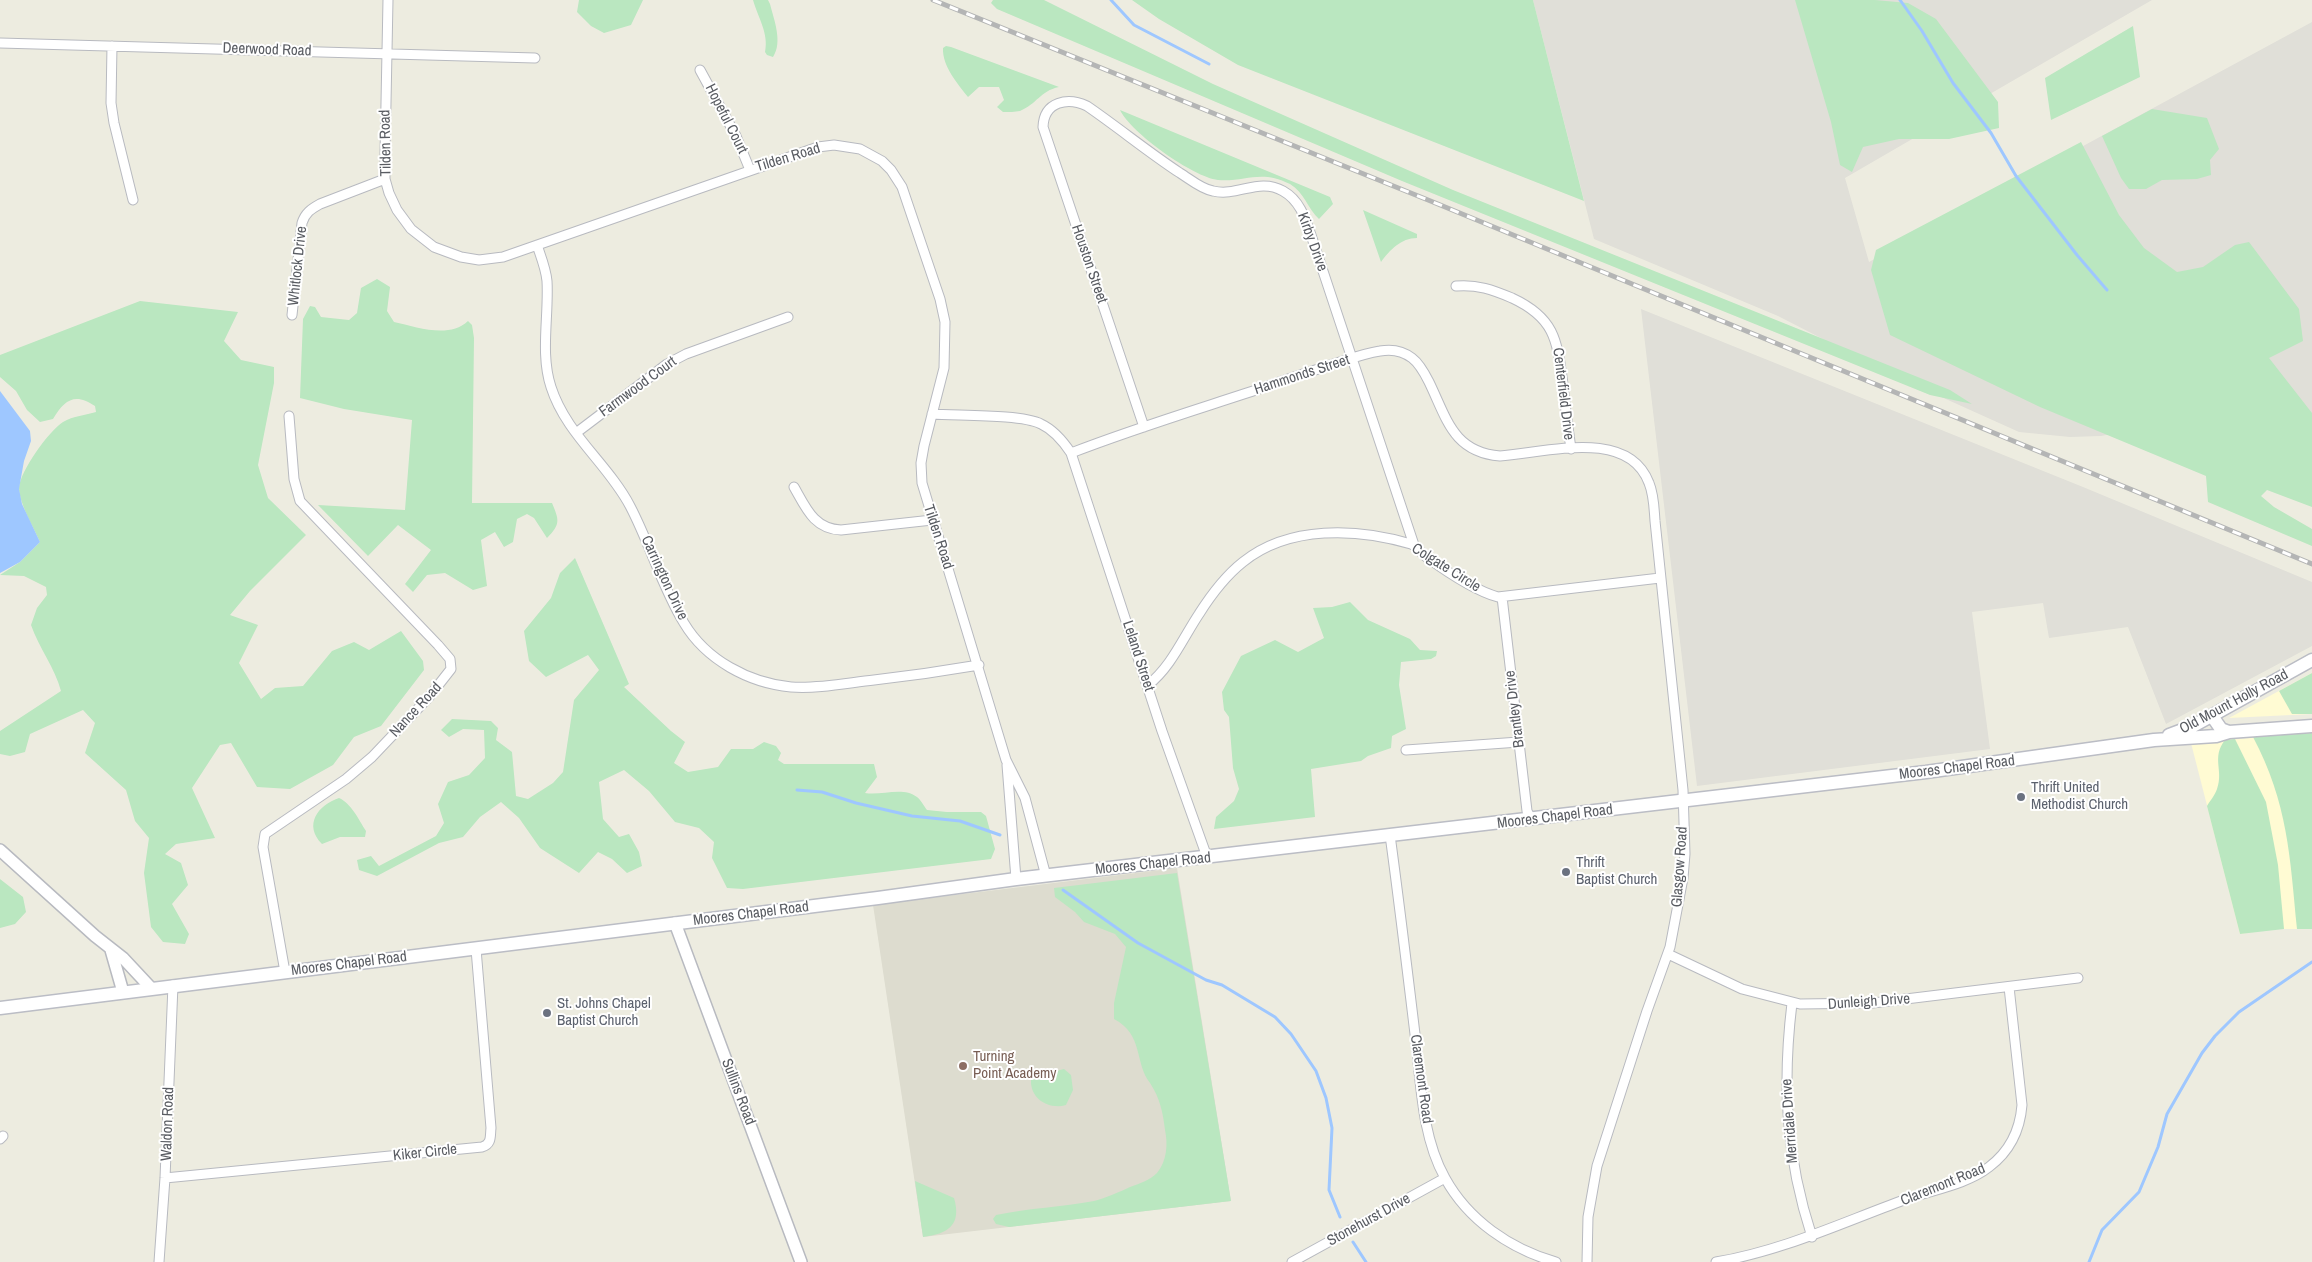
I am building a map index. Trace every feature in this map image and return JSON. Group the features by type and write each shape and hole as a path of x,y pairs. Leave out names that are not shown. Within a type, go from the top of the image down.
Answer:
{"main road":[{"name":"Old Mount Holly Road","path":"2154,740 2183,731 2312,660"},
{"path":"2212,716 2222,729 2229,732"},
{"path":"2154,740 2207,737 2229,732 2312,726"},
{"name":"Moores Chapel Road","path":"0,1008 1016,879 1684,802 1994,764 2154,740"}],"street":[{"name":"Tilden Road","path":"388,0 385,179 397,210 411,229 426,242 447,253 470,258 492,259 809,150 834,145 860,149 872,154 882,161 896,176 915,222 940,298 945,322 944,368 924,446 920,470 924,495 979,665 1006,760 1025,798 1046,876"},
{"name":"Deerwood Road","path":"0,43 535,58"},
{"path":"112,46 114,123 132,200"},
{"name":"Hopeful Court","path":"700,70 736,136 750,170"},
{"name":"Kirby Drive","path":"1054,104 1072,101 1087,106 1153,155 1204,188 1222,192 1256,185 1267,185 1289,194 1299,206 1305,218 1353,358 1414,545"},
{"name":"Houston Street","path":"1054,104 1049,108 1043,120 1046,138 1144,427"},
{"name":"Whitlock Drive","path":"292,316 304,216 320,204 385,179"},
{"name":"Carrington Drive","path":"537,245 546,269 548,373 556,400 576,433 614,481 630,506 684,625 707,651 731,668 773,684 810,687 979,665"},
{"name":"Centerfield Drive","path":"1456,286 1479,286 1499,292 1534,310 1549,326 1558,344 1571,449"},
{"name":"Farmwood Court","path":"576,433 667,364 686,354 788,317"},
{"name":"Hammonds Street","path":"1071,453 1144,427 1382,350 1402,352 1410,356 1425,375 1458,438 1470,449 1500,456 1594,447 1613,450 1637,464"},
{"path":"932,414 1012,418 1037,422 1052,431 1071,453"},
{"name":"Nance Road","path":"285,972 263,847 265,834 346,779 372,756 438,687 449,673 451,664 450,659 438,645 300,501 294,479 289,416"},
{"name":"Leland Street","path":"1071,453 1207,857"},
{"name":"Glasgow Road","path":"1587,1262 1588,1217 1597,1166 1647,1010 1668,954 1683,878 1684,802 1652,493 1649,482 1637,464"},
{"path":"794,487 814,521 828,529 841,530 932,520"},
{"name":"Colgate Circle","path":"1148,685 1165,669 1222,582 1244,561 1258,552 1286,541 1332,533 1368,534 1414,545 1435,564 1484,592 1502,597 1660,578"},
{"name":"Brantley Drive","path":"1502,597 1527,811 1532,819"},
{"path":"1406,750 1519,742"},
{"name":"Tilden Road","path":"1006,760 1016,879"},
{"name":"Claremont Road","path":"1390,835 1429,1138 1445,1178 1468,1209 1499,1236 1520,1248 1556,1262"},
{"path":"0,850 111,950 123,958 152,988"},
{"name":"Sullins Road","path":"675,923 802,1262"},
{"name":"Kiker Circle","path":"165,1178 482,1147 488,1144 491,1128 476,948"},
{"path":"111,950 124,992"},
{"name":"Dunleigh Drive","path":"1668,954 1742,989 1792,1003 1829,1006 1873,1004 2078,978"},
{"name":"Waldon Road","path":"159,1262 165,1178 173,985"},
{"name":"Claremont Road","path":"1716,1262 1760,1253 1812,1237 1983,1171 2007,1149 2019,1125 2022,1105 2009,987"},
{"name":"Merridale Drive","path":"1792,1003 1786,1059 1787,1119 1794,1169 1812,1237"},
{"name":"Stonehurst Drive","path":"1292,1262 1445,1178"}],"shaded area":[{"path":"1533,0 2152,0 1845,178 1869,262 2312,22 2312,422 2127,431 2101,436 2070,437 2019,432 1897,377 1778,316 1594,239"},
{"path":"1641,309 2083,487 2312,582 2312,646 2166,724 2128,627 2049,638 2043,603 1972,612 1990,749 1697,786"},
{"path":"2312,673 2312,714 2229,718"},
{"path":"2312,733 2312,929 2271,929 2240,934 2191,743"},
{"path":"1177,868 1231,1201 923,1237 873,905"}],"green space":[{"path":"579,0 643,0 631,25 604,33 591,26 577,12"},
{"path":"753,0 768,0 770,4 778,38 773,57 765,52 766,38"},
{"path":"993,0 1044,0 1213,84 1453,190 1950,390 1972,404 1930,395 1402,181 997,9 991,3"},
{"path":"1132,0 1533,0 1584,201 1238,65 1159,19"},
{"path":"1795,0 1875,0 1908,3 1936,19 1998,102 1999,128 1949,139 1899,139 1863,147 1852,172 1840,165 1831,122"},
{"path":"2133,26 2140,77 2051,120 2045,78"},
{"path":"946,46 1059,87 1047,91 1031,105 1020,111 1003,112 997,107 1004,100 999,87 979,87 968,97 955,81 948,68 943,55 943,48"},
{"path":"2152,109 2207,118 2219,149 2210,160 2211,175 2197,179 2162,180 2146,189 2129,189 2121,178 2102,136"},
{"path":"1120,110 1330,197 1333,204 1319,219 1299,191 1290,184 1270,177 1218,180 1207,177 1179,163 1149,141 1136,130"},
{"path":"2081,142 2119,215 2144,248 2177,272 2203,267 2235,245 2249,242 2299,309 2303,341 2269,358 2312,413 2312,507 2267,490 2261,496 2274,507 2312,529 2312,546 2208,502 2206,476 2040,407 1890,335 1871,270 1876,250"},
{"path":"1363,210 1417,234 1417,238 1401,242 1381,262"},
{"path":"377,279 390,287 387,311 394,322 423,329 442,331 460,326 468,321 472,325 474,338 472,503 552,503 556,514 557,525 547,538 534,518 527,514 517,519 513,542 504,547 495,532 481,540 487,586 473,590 445,573 427,575 413,592 405,584 431,550 398,525 368,556 318,505 405,510 412,420 344,409 300,398 303,319 310,306 315,307 321,317 349,320 357,313 361,288"},
{"path":"140,301 238,312 224,341 241,360 274,367 274,383 258,465 268,498 306,535 250,591 230,615 258,625 239,663 261,699 275,688 303,686 332,651 354,642 369,650 401,631 423,661 424,670 381,726 354,737 333,765 290,789 257,787 231,743 220,745 192,788 215,838 176,844 165,854 181,863 188,885 172,904 189,934 185,944 163,942 151,927 144,873 149,838 135,821 126,790 85,753 95,723 83,710 30,734 25,752 10,756 0,754 0,731 61,691 55,674 31,625 37,608 47,595 46,587 24,576 0,575 20,562 40,542 21,501 19,488 24,472 36,452 57,427 71,418 96,412 95,406 82,399 76,399 61,407 53,419 40,422 27,410 16,391 0,377 0,355"},
{"path":"575,558 629,684 624,687 685,742 674,763 688,772 718,767 731,749 753,749 764,742 776,746 781,753 778,760 784,764 874,764 877,777 865,793 905,792 917,797 927,810 981,812 986,816 995,849 991,859 743,889 727,888 712,858 714,842 699,828 675,822 649,791 624,770 599,782 603,819 619,837 629,834 639,852 642,866 627,873 612,859 598,852 579,873 540,848 519,818 501,802 480,817 463,837 439,843 377,876 359,870 357,860 371,856 379,866 436,836 444,823 438,804 448,782 469,775 485,758 484,730 463,729 449,737 441,730 452,719 491,721 498,728 496,740 512,752 516,796 528,799 553,783 563,772 574,700 599,670 588,655 546,677 529,661 524,631 551,598 560,573"},
{"path":"1350,602 1368,620 1410,639 1420,650 1437,651 1436,656 1431,659 1401,662 1399,685 1406,729 1392,736 1391,748 1368,756 1361,761 1311,769 1315,817 1214,829 1216,817 1234,801 1239,789 1233,768 1229,717 1224,710 1222,692 1241,656 1275,640 1298,652 1324,638 1313,608 1332,607"},
{"path":"2312,673 2312,714 2292,714 2279,691"},
{"path":"2312,733 2312,929 2297,929 2286,831 2274,785 2253,737"},
{"path":"2235,739 2266,802 2278,865 2284,929 2240,934 2207,806 2219,782 2218,758 2221,746 2225,740"},
{"path":"339,798 354,812 366,831 365,837 340,837 322,844 316,837 313,823 319,811 325,805"},
{"path":"1177,873 1231,1201 1009,1227 996,1224 993,1219 996,1215 1082,1203 1103,1198 1148,1180 1157,1173 1163,1163 1166,1135 1156,1094 1145,1075 1130,1033 1124,1025 1114,1019 1114,1003 1126,947 1115,934 1084,922 1075,912 1055,897 1054,888"},
{"path":"0,879 23,897 26,912 15,924 0,928"},
{"path":"1064,1069 1071,1075 1073,1090 1066,1105 1053,1106 1042,1102 1034,1093 1031,1080 1035,1076"},
{"path":"915,1181 954,1198 956,1215 951,1226 946,1230 932,1236 923,1237"}],"water":[{"path":"0,391 30,431 31,441 24,461 19,489 22,504 40,542 20,562 0,573"}],"waterway":[{"path":"1111,0 1134,25 1209,64"},
{"path":"1900,0 1922,31 1953,83 1991,133 2016,176 2077,255 2107,290"},
{"path":"797,790 822,792 856,803 912,816 960,821 1000,835"},
{"path":"1063,890 1138,943 1206,980 1222,985 1275,1017 1291,1034 1316,1071 1326,1098 1332,1128 1329,1190 1340,1217"},
{"path":"2089,1262 2102,1230 2139,1192 2158,1147 2167,1114 2202,1053 2215,1036 2239,1012 2312,962"},
{"path":"1353,1242 1366,1262"}],"railway":[{"path":"933,0 1433,202 2312,564"}],"place":[{"name":"Thrift United Methodist Church","path":"2021,797"},
{"name":"Thrift Baptist Church","path":"1566,872"},
{"name":"St. Johns Chapel Baptist Church","path":"547,1013"},
{"name":"Turning Point Academy","path":"963,1066"}]}
